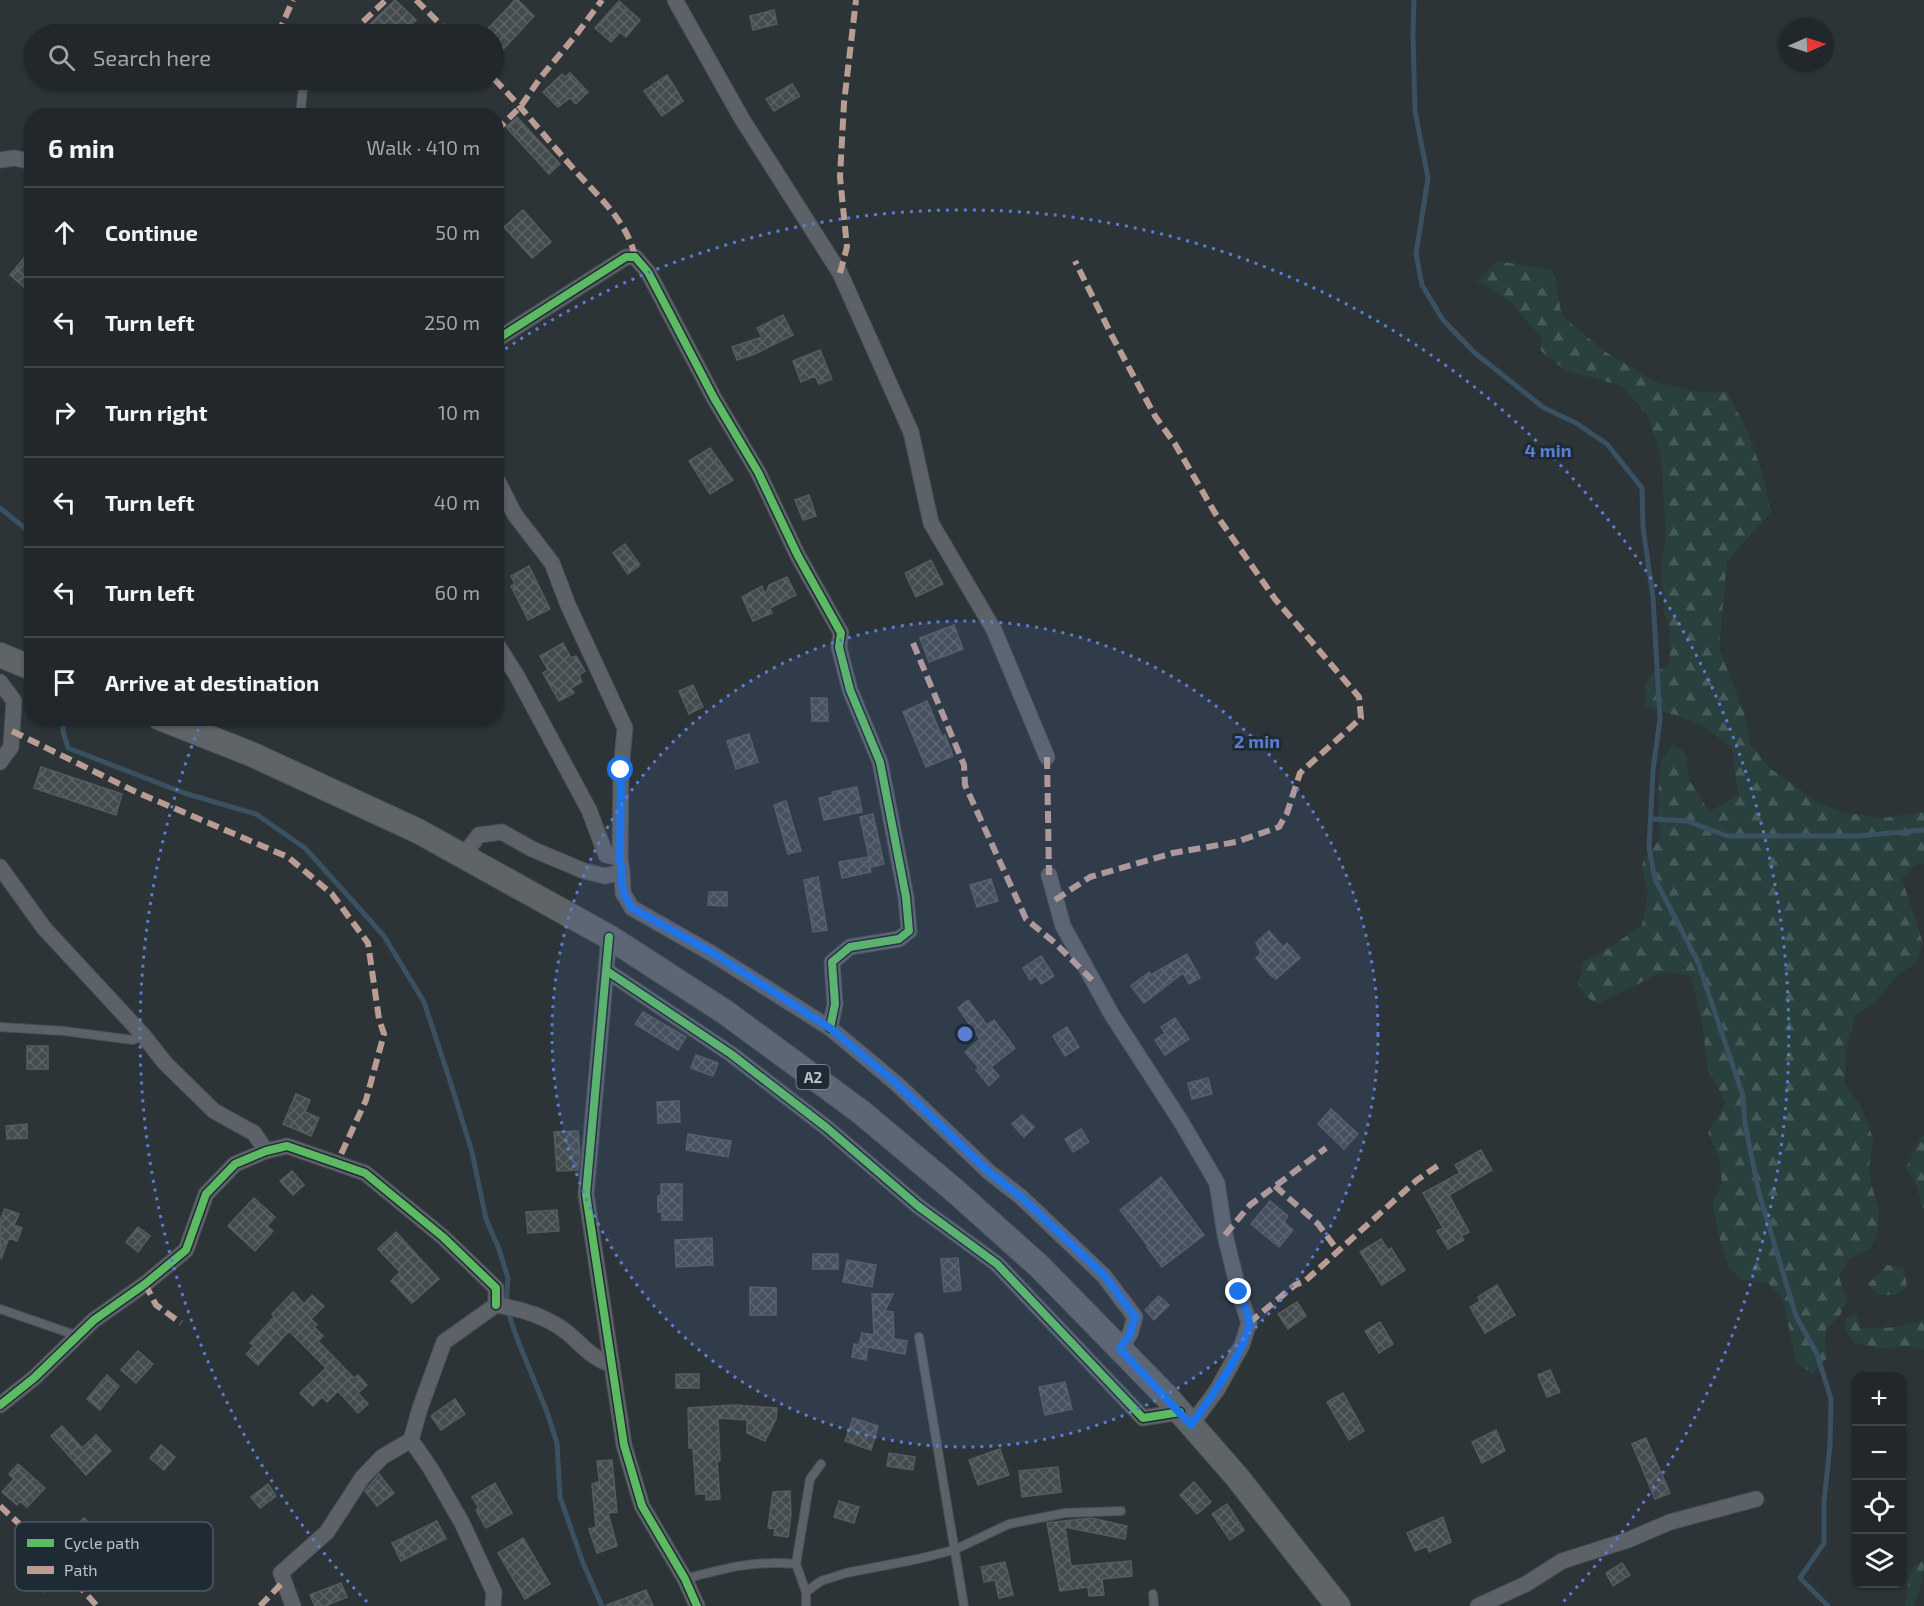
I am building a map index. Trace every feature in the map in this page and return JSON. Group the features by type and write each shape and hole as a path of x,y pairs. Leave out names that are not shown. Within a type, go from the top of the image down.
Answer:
{"main road":[{"name":"A2","path":"180,726 251,754 418,831 609,937 725,1012 861,1112 954,1190 1039,1266 1120,1349 1237,1477 1338,1606"}],"street":[{"path":"675,0 742,119 840,273 911,432 931,523 994,630 1047,757"},
{"path":"0,160 15,158 24,160"},
{"path":"504,335 626,257 635,256 648,272 714,398 758,472 798,556 841,633 839,647 850,690 880,762 906,897 909,931 899,939 850,947 832,962 835,1004 830,1028"},
{"path":"504,494 515,515 552,563 568,605 625,728 621,770 621,865 623,893 632,908 711,952 830,1028 897,1084 989,1172 1021,1197 1104,1275 1135,1317 1130,1334 1120,1349"},
{"path":"504,656 589,810 606,855 621,865"},
{"path":"0,682 15,701 11,747 0,762"},
{"path":"463,856 478,835 502,832 532,849 584,871 605,876 621,865"},
{"path":"0,867 44,928 143,1035 165,1063 214,1112 254,1133 266,1152"},
{"path":"607,971 731,1054 827,1128 918,1206 997,1264 1143,1418 1186,1419 1217,1390 1242,1346 1249,1323 1228,1246 1217,1183 1180,1120 1112,1015 1062,926 1049,875"},
{"path":"609,937 586,1194 624,1444 642,1506 685,1579 697,1606"},
{"path":"0,1406 34,1378 94,1320 145,1284 186,1250 206,1194 235,1164 287,1146 365,1173 443,1236 496,1288 496,1305"},
{"path":"293,1606 281,1573 327,1532 362,1478 382,1457 411,1440 444,1342 496,1305 519,1308 558,1326 596,1359 612,1365"},
{"path":"411,1440 431,1468 462,1523 494,1592 494,1606"},
{"path":"1478,1606 1526,1584 1562,1561 1628,1540 1670,1522 1756,1499"}],"lane":[{"path":"301,108 303,90"},
{"path":"0,1027 64,1031 133,1040 143,1035"},
{"path":"0,1309 78,1336"},
{"path":"919,1336 964,1606"},
{"path":"806,1606 806,1592 796,1564 810,1479 821,1464"},
{"path":"806,1592 821,1581 846,1573 954,1550 1009,1524 1065,1513 1121,1511"},
{"path":"685,1579 732,1566 777,1562 796,1564"},
{"path":"1153,1594 1154,1606"}],"green space":[{"path":"1498,261 1553,270 1562,316 1604,351 1655,382 1697,392 1727,392 1748,432 1762,472 1771,512 1727,562 1719,648 1744,712 1751,745 1771,769 1816,801 1841,812 1883,818 1924,812 1924,863 1913,866 1902,879 1923,943 1916,964 1898,974 1876,1001 1855,1016 1846,1051 1845,1084 1862,1109 1873,1138 1869,1169 1879,1209 1878,1229 1871,1248 1848,1260 1839,1277 1847,1301 1839,1317 1826,1329 1827,1358 1813,1374 1796,1362 1783,1299 1768,1283 1743,1280 1729,1268 1717,1230 1713,1203 1722,1183 1719,1158 1708,1132 1726,1103 1708,1069 1702,1023 1691,976 1662,972 1598,1004 1585,996 1578,984 1583,962 1609,948 1642,925 1648,894 1642,865 1660,839 1658,796 1661,761 1672,745 1685,752 1690,781 1709,812 1738,795 1732,747 1689,720 1645,706 1645,689 1648,679 1670,663 1670,628 1664,613 1661,563 1666,538 1661,454 1647,415 1622,386 1565,370 1541,351 1541,337 1510,301 1477,281"},
{"path":"1924,1135 1924,1209 1916,1185 1906,1168"},
{"path":"1887,1265 1904,1268 1907,1287 1895,1295 1879,1295 1868,1284"},
{"path":"1857,1314 1860,1328 1902,1326 1924,1319 1924,1350 1908,1346 1882,1348 1855,1344 1844,1327 1846,1318"},
{"path":"1924,1560 1920,1589 1913,1606 1905,1606 1909,1578 1915,1565"}],"building":[{"path":"395,0 416,20 412,24 370,24"},
{"path":"515,0 518,0 534,16 504,48 504,24 492,24"},
{"path":"619,1 640,20 626,37 620,32 611,42 595,28"},
{"path":"774,10 777,24 753,30 750,16"},
{"path":"570,73 588,92 576,104 570,98 558,107 543,92 562,74 565,77"},
{"path":"667,75 683,101 662,116 644,91"},
{"path":"792,84 800,96 774,111 766,99"},
{"path":"517,117 560,164 549,174 506,127"},
{"path":"523,210 551,242 532,258 504,227"},
{"path":"24,258 24,287 10,275"},
{"path":"783,315 793,335 755,354 737,360 732,347 762,337 757,328"},
{"path":"820,350 832,379 819,384 815,376 801,382 793,361"},
{"path":"710,448 733,480 710,494 689,461"},
{"path":"809,495 816,516 803,520 795,500"},
{"path":"625,544 640,565 628,574 613,553"},
{"path":"931,560 943,584 916,597 905,573"},
{"path":"529,566 550,609 528,620 511,586 515,584 511,576"},
{"path":"787,577 796,595 770,608 772,613 753,621 742,597 762,586 765,595 769,585"},
{"path":"954,625 963,649 929,662 920,638"},
{"path":"563,643 571,658 576,656 585,671 579,675 582,682 571,688 574,693 559,701 543,673 548,670 540,656"},
{"path":"693,685 703,707 689,714 679,691"},
{"path":"811,698 827,698 828,721 812,721"},
{"path":"927,701 942,737 945,735 953,756 926,767 903,712"},
{"path":"749,734 758,762 736,769 727,741"},
{"path":"41,767 122,794 116,815 34,788"},
{"path":"857,787 862,812 824,820 819,798 833,795 832,792"},
{"path":"786,801 801,851 788,854 774,805"},
{"path":"873,814 884,864 871,867 860,817"},
{"path":"868,857 871,872 842,878 839,862"},
{"path":"818,877 827,930 813,932 804,880"},
{"path":"991,879 998,901 977,907 970,885"},
{"path":"709,892 727,892 727,906 708,905"},
{"path":"1269,931 1283,947 1287,943 1300,958 1276,979 1256,958 1261,953 1256,943"},
{"path":"1187,954 1200,978 1189,984 1183,973 1144,1003 1131,986 1149,972 1151,975"},
{"path":"1041,956 1054,976 1041,984 1036,976 1030,980 1023,968"},
{"path":"968,1000 987,1025 994,1020 1015,1048 991,1067 999,1076 989,1086 976,1070 979,1068 965,1052 980,1039 958,1008"},
{"path":"643,1012 686,1037 678,1050 635,1024"},
{"path":"1175,1018 1189,1039 1165,1055 1155,1040 1165,1033 1161,1027"},
{"path":"1067,1027 1079,1047 1065,1056 1053,1036"},
{"path":"27,1046 48,1046 48,1069 27,1069"},
{"path":"696,1055 718,1063 713,1076 691,1068"},
{"path":"1208,1078 1212,1094 1192,1099 1188,1083"},
{"path":"296,1094 310,1100 305,1112 319,1118 311,1136 283,1124"},
{"path":"679,1101 680,1122 658,1123 657,1102"},
{"path":"1331,1109 1358,1134 1344,1149 1318,1124"},
{"path":"1022,1115 1034,1127 1024,1137 1012,1124"},
{"path":"27,1124 27,1138 7,1139 6,1126"},
{"path":"1081,1129 1089,1142 1073,1152 1065,1139"},
{"path":"578,1131 580,1153 578,1170 557,1171 554,1132"},
{"path":"688,1134 731,1141 728,1157 686,1150"},
{"path":"1481,1150 1492,1170 1449,1195 1469,1232 1461,1236 1464,1240 1448,1249 1437,1231 1443,1228 1423,1193 1460,1173 1455,1165"},
{"path":"292,1171 304,1185 293,1195 280,1181"},
{"path":"1161,1177 1204,1235 1162,1267 1120,1210"},
{"path":"661,1184 682,1184 682,1220 662,1220 662,1212 658,1212"},
{"path":"254,1198 275,1217 267,1226 273,1231 255,1251 228,1226"},
{"path":"1270,1201 1288,1216 1284,1222 1293,1230 1279,1247 1251,1224"},
{"path":"5,1209 19,1214 14,1225 22,1228 17,1241 9,1238 1,1259 0,1220"},
{"path":"557,1210 559,1231 528,1233 526,1212"},
{"path":"138,1227 150,1236 138,1252 126,1242"},
{"path":"396,1232 439,1279 412,1303 391,1281 400,1272 378,1249"},
{"path":"712,1238 713,1265 676,1267 675,1240"},
{"path":"1381,1239 1388,1250 1391,1248 1405,1270 1382,1285 1360,1252"},
{"path":"813,1254 838,1254 838,1269 813,1269"},
{"path":"958,1258 961,1290 944,1292 941,1259"},
{"path":"847,1260 876,1265 872,1287 843,1282"},
{"path":"1497,1285 1515,1315 1485,1333 1470,1307 1480,1301 1478,1297"},
{"path":"750,1287 776,1288 776,1315 750,1315"},
{"path":"293,1292 304,1304 312,1295 324,1306 311,1319 317,1325 314,1327 323,1336 318,1341 354,1378 358,1375 367,1385 358,1393 368,1404 358,1413 338,1391 327,1402 322,1397 313,1406 300,1393 326,1368 289,1331 258,1365 246,1354 254,1346 250,1343 274,1317 272,1314"},
{"path":"872,1294 893,1294 885,1311 893,1312 894,1339 907,1341 905,1354 868,1347 866,1360 852,1357 854,1344 859,1345 862,1333 874,1335"},
{"path":"1159,1296 1169,1305 1154,1320 1145,1310"},
{"path":"1297,1302 1306,1316 1288,1329 1278,1314"},
{"path":"1380,1322 1393,1344 1379,1353 1365,1331"},
{"path":"138,1351 153,1364 136,1383 121,1370"},
{"path":"1550,1370 1560,1392 1547,1397 1538,1375"},
{"path":"676,1374 699,1374 699,1388 676,1388"},
{"path":"107,1375 119,1386 100,1410 87,1399"},
{"path":"1065,1382 1072,1409 1045,1415 1039,1387"},
{"path":"1343,1393 1364,1431 1349,1440 1327,1402"},
{"path":"455,1399 465,1414 441,1430 431,1416"},
{"path":"734,1405 777,1408 776,1419 765,1441 747,1433 747,1420 718,1418 720,1461 717,1461 720,1499 706,1500 706,1494 696,1494 693,1448 689,1448 688,1408"},
{"path":"853,1418 878,1426 871,1450 845,1441"},
{"path":"62,1426 82,1448 96,1435 111,1451 86,1475 51,1436"},
{"path":"1496,1430 1505,1451 1482,1463 1472,1442"},
{"path":"1646,1438 1670,1493 1655,1499 1632,1444"},
{"path":"161,1445 175,1457 164,1470 150,1458"},
{"path":"1000,1449 1009,1475 978,1485 969,1460"},
{"path":"889,1453 915,1457 913,1470 887,1466"},
{"path":"612,1460 617,1512 608,1513 617,1546 597,1553 589,1529 596,1527 592,1484 598,1482 600,1487 597,1461"},
{"path":"18,1464 45,1488 27,1507 20,1501 17,1505 2,1492 14,1479 9,1474"},
{"path":"1058,1467 1061,1492 1022,1497 1019,1471"},
{"path":"379,1474 394,1493 377,1506 365,1491"},
{"path":"1194,1482 1211,1502 1197,1514 1180,1495"},
{"path":"495,1483 512,1513 486,1528 476,1510 479,1508 472,1497"},
{"path":"268,1484 276,1496 260,1508 251,1497"},
{"path":"790,1491 791,1514 788,1537 774,1535 775,1529 768,1528 773,1492"},
{"path":"839,1501 859,1507 854,1523 834,1517"},
{"path":"1227,1504 1244,1530 1230,1540 1212,1514"},
{"path":"1443,1517 1451,1542 1429,1552 1427,1546 1415,1551 1407,1533"},
{"path":"1091,1518 1127,1526 1125,1539 1065,1527 1071,1566 1131,1561 1132,1576 1102,1579 1104,1595 1089,1596 1088,1587 1060,1591 1047,1523"},
{"path":"437,1521 446,1539 401,1561 392,1543"},
{"path":"523,1538 550,1584 525,1599 498,1553"},
{"path":"1005,1562 1013,1595 999,1598 995,1580 984,1582 981,1567"},
{"path":"1622,1563 1630,1575 1613,1586 1606,1573"},
{"path":"341,1583 347,1597 325,1606 315,1606 310,1595"},
{"path":"646,1590 653,1606 607,1605"}],"waterway":[{"path":"1414,0 1415,111 1428,178 1416,254 1422,285 1443,320 1475,353 1544,408 1576,423 1607,444 1642,488 1643,527 1653,598 1660,719 1653,770 1649,848 1655,879 1698,962 1743,1096 1745,1124 1759,1193 1796,1316 1817,1354 1831,1399 1830,1445 1824,1502 1824,1543 1800,1578 1828,1606"},
{"path":"0,508 24,528"},
{"path":"63,726 68,748 184,793 256,814 305,848 384,936 424,1002 450,1081 472,1152 486,1219 508,1278 506,1306 557,1443 560,1497 583,1563 602,1606"},
{"path":"1651,819 1687,821 1727,836 1859,836 1924,830"}],"marked path":[{"path":"282,24 293,0"},
{"path":"361,24 386,0"},
{"path":"416,0 440,24"},
{"path":"504,123 521,106 602,0"},
{"path":"840,273 847,247 840,177 844,103 856,0"},
{"path":"504,90 618,219 631,243 635,257"},
{"path":"1055,900 1090,877 1173,853 1236,842 1279,827 1287,813 1300,773 1361,718 1359,697 1275,599 1215,513 1175,444 1155,416 1075,261"},
{"path":"913,643 964,765 965,785 1026,919 1055,943 1092,980"},
{"path":"12,731 134,791 288,857 332,894 368,943 379,1019 384,1034 366,1100 337,1163"},
{"path":"1047,757 1049,875"},
{"path":"1225,1235 1250,1205 1326,1148"},
{"path":"1249,1323 1295,1285 1305,1281 1417,1180 1442,1163"},
{"path":"1275,1186 1318,1224 1338,1251"},
{"path":"145,1284 156,1305 181,1323"},
{"path":"0,1506 17,1522"},
{"path":"260,1606 284,1581"},
{"path":"84,1591 97,1606"}],"cycle path":[{"path":"504,335 626,257 635,257 648,272 714,398 758,472 798,556 841,633 839,647 850,690 880,762 906,897 909,931 899,939 850,947 832,962 835,1004 830,1028"},
{"path":"609,937 586,1194 624,1445 642,1506 685,1579 697,1606"},
{"path":"607,971 731,1054 827,1128 918,1206 997,1264 1143,1418 1180,1412"},
{"path":"0,1405 34,1378 94,1320 145,1284 186,1250 206,1194 235,1164 266,1151 287,1146 365,1173 443,1237 496,1288 496,1305"}],"route":[{"path":"621,770 620,858 623,893 632,908 711,952 830,1028 863,1058 897,1084 989,1172 1021,1197 1104,1275 1135,1317 1130,1334 1120,1349 1191,1425 1217,1390 1242,1346 1249,1323 1239,1292"}]}
